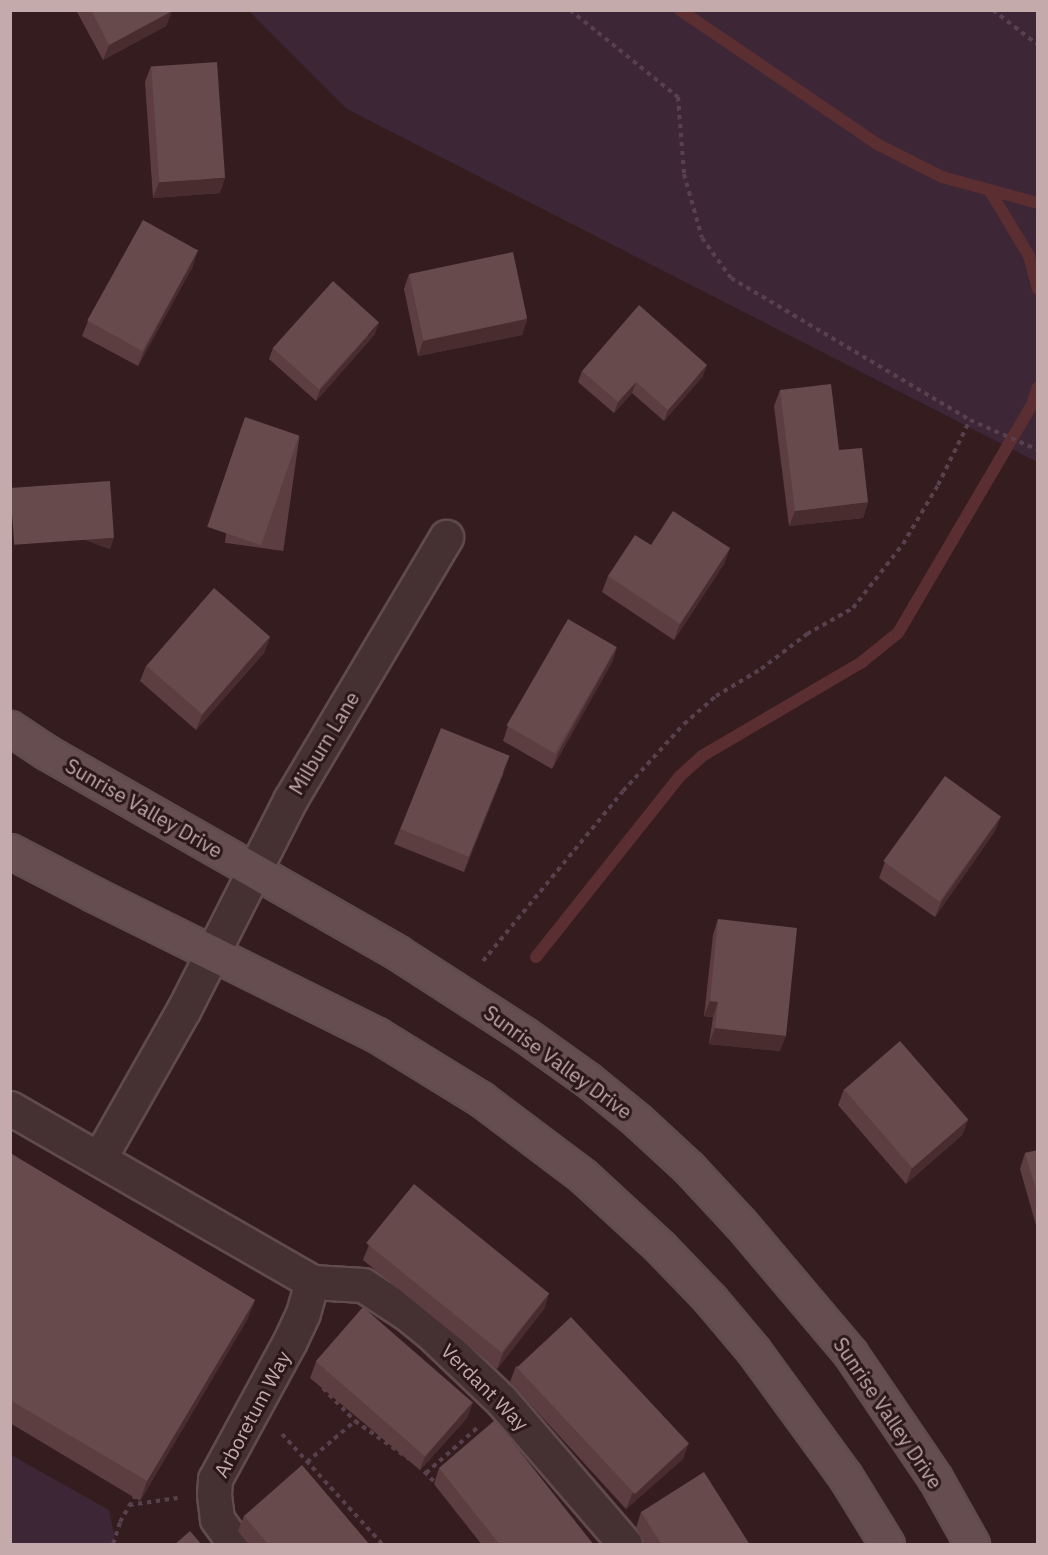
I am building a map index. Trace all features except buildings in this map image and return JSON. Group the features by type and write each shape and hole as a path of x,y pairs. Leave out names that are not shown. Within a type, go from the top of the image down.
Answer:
{"main road":[{"name":"Sunrise Valley Drive","path":"10,728 253,872 398,953 525,1035 588,1080 689,1168 788,1277 850,1353 929,1469 972,1545"},
{"path":"10,850 377,1035 429,1065 531,1136 621,1210 710,1299 753,1350 838,1466 887,1545"}],"street":[{"name":"Milburn Lane","path":"99,1159 212,953 290,800 446,537"},
{"path":"10,1108 312,1282"},
{"name":"Verdant Way","path":"312,1282 354,1283 374,1291 434,1336 504,1404 625,1545"},
{"name":"Arboretum Way","path":"235,1545 218,1519 214,1494 215,1479 298,1326 312,1282"}],"path":[{"path":"570,10 678,97 684,174 702,238 731,278 970,420 1038,450"},
{"path":"993,10 1038,45"},
{"path":"483,961 623,791 684,724 716,696 761,669 807,634 853,608 903,544 938,485 970,420"},
{"path":"320,1385 355,1421 426,1473 439,1487"},
{"path":"426,1473 504,1404"},
{"path":"307,1462 355,1421"},
{"path":"281,1433 382,1545"},
{"path":"113,1545 120,1522 140,1485"},
{"path":"129,1505 183,1497"}],"shaded area":[{"path":"249,11 1037,11 1037,462 347,109"},
{"path":"11,1455 109,1510 116,1544 11,1544"}],"waterway":[{"path":"680,10 879,145 942,177 1038,203"},
{"path":"990,191 1029,256 1038,289"},
{"path":"536,957 679,777 702,756 862,662 898,633 1032,405 1038,387"}]}
